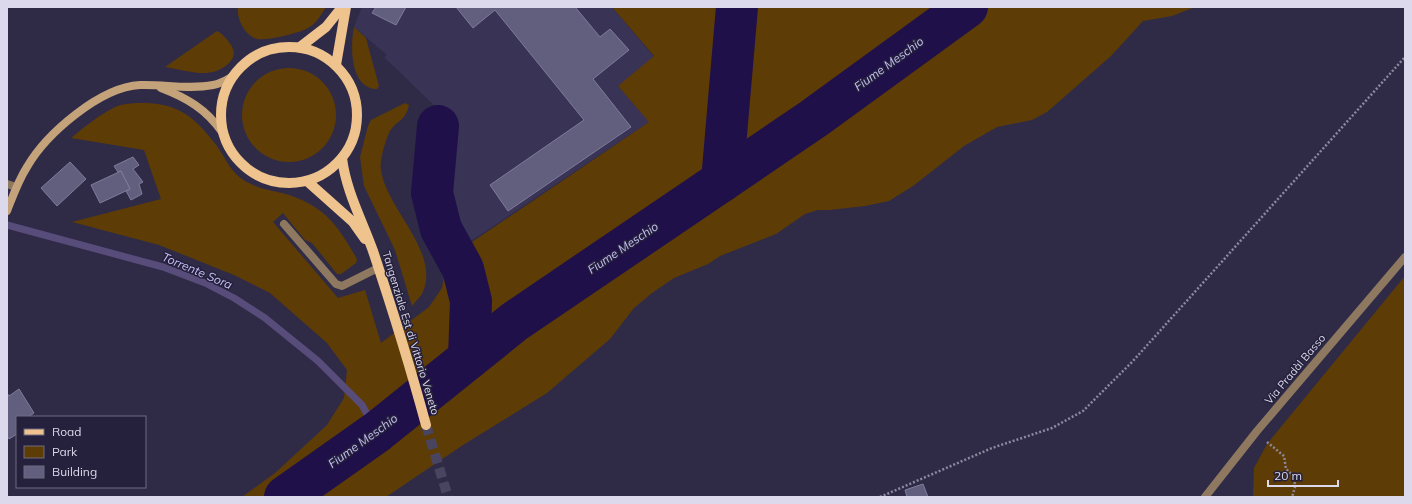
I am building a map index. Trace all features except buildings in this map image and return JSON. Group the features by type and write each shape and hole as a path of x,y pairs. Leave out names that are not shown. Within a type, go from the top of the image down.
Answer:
{"main road":[{"path":"300,47 326,27 342,7"},
{"path":"336,65 346,7"},
{"path":"155,86 180,96 201,108 222,132 230,151 245,168 264,179 286,183 307,181 326,172 342,158 352,141 357,121 356,100 349,81 336,65 319,53 300,47 281,46 262,51 242,64 230,78 223,95 220,112 222,132"},
{"path":"7,211 16,187 37,152 50,136 77,114 108,94 123,88 139,85 214,85 230,78"},
{"name":"Tangenziale Est di Vittorio Veneto","path":"342,158 352,198 372,249 426,425"},
{"name":"Tangenziale Est di Vittorio Veneto","path":"307,181 353,222 372,249"}],"street":[{"path":"7,184 16,187"},
{"path":"284,224 336,284 342,286 378,268"},
{"name":"Via Pradàl Basso","path":"1205,497 1253,436 1405,256"}],"path":[{"path":"880,497 985,451 1052,428 1083,411 1138,355 1405,57"},
{"path":"1253,436 1263,438 1284,456 1286,469 1294,476 1295,487 1292,497"}],"shaded area":[{"path":"362,7 612,7 654,57 649,122 468,243 449,210 439,171 444,138 443,114 384,57 387,55 354,27"}],"green space":[{"path":"238,7 326,7 316,22 308,28 283,36 268,39 257,39 249,34 242,26 238,16"},
{"path":"612,7 1195,7 1172,16 1143,21 1111,56 1047,112 1032,120 997,127 964,146 913,186 889,201 865,206 818,210 805,214 776,234 720,256 708,264 674,278 634,308 610,339 547,393 463,445 386,497 242,497 275,473 327,425 344,398 347,370 327,343 270,293 234,275 159,245 72,222 161,199 144,150 71,138 113,108 125,104 158,104 168,106 187,115 209,136 232,170 240,178 254,185 282,193 308,203 327,217 343,235 357,259 356,263 341,274 337,274 312,243 305,240 283,213 273,222 338,298 365,290 381,343 429,307 442,288 447,259 649,122 618,86 654,56"},
{"path":"354,27 366,38 379,86 377,89 368,87 361,82 357,74 352,55"},
{"path":"217,31 228,41 234,51 232,60 222,68 214,72 198,73 165,67"},
{"path":"289,68 307,72 322,82 332,97 336,115 332,133 322,148 307,158 289,162 271,158 256,148 246,133 242,115 246,97 256,82 271,72"},
{"path":"405,103 409,105 405,115 388,134 383,150 381,170 385,185 392,200 411,231 425,263 426,278 422,294 412,306 395,250 364,186 360,157 371,120"},
{"path":"1405,276 1405,497 1253,497 1254,468 1267,444"}],"waterway":[{"path":"722,181 737,7"},
{"name":"Fiume Meschio","path":"285,497 377,432 514,322 813,119 967,7"},
{"path":"438,126 432,193 441,229 463,269 471,301 469,358"},
{"name":"Torrente Sora","path":"7,225 163,267 205,283 234,298 265,318 318,361 362,405 377,432"}],"tunnel":[{"path":"426,425 448,497"}]}
